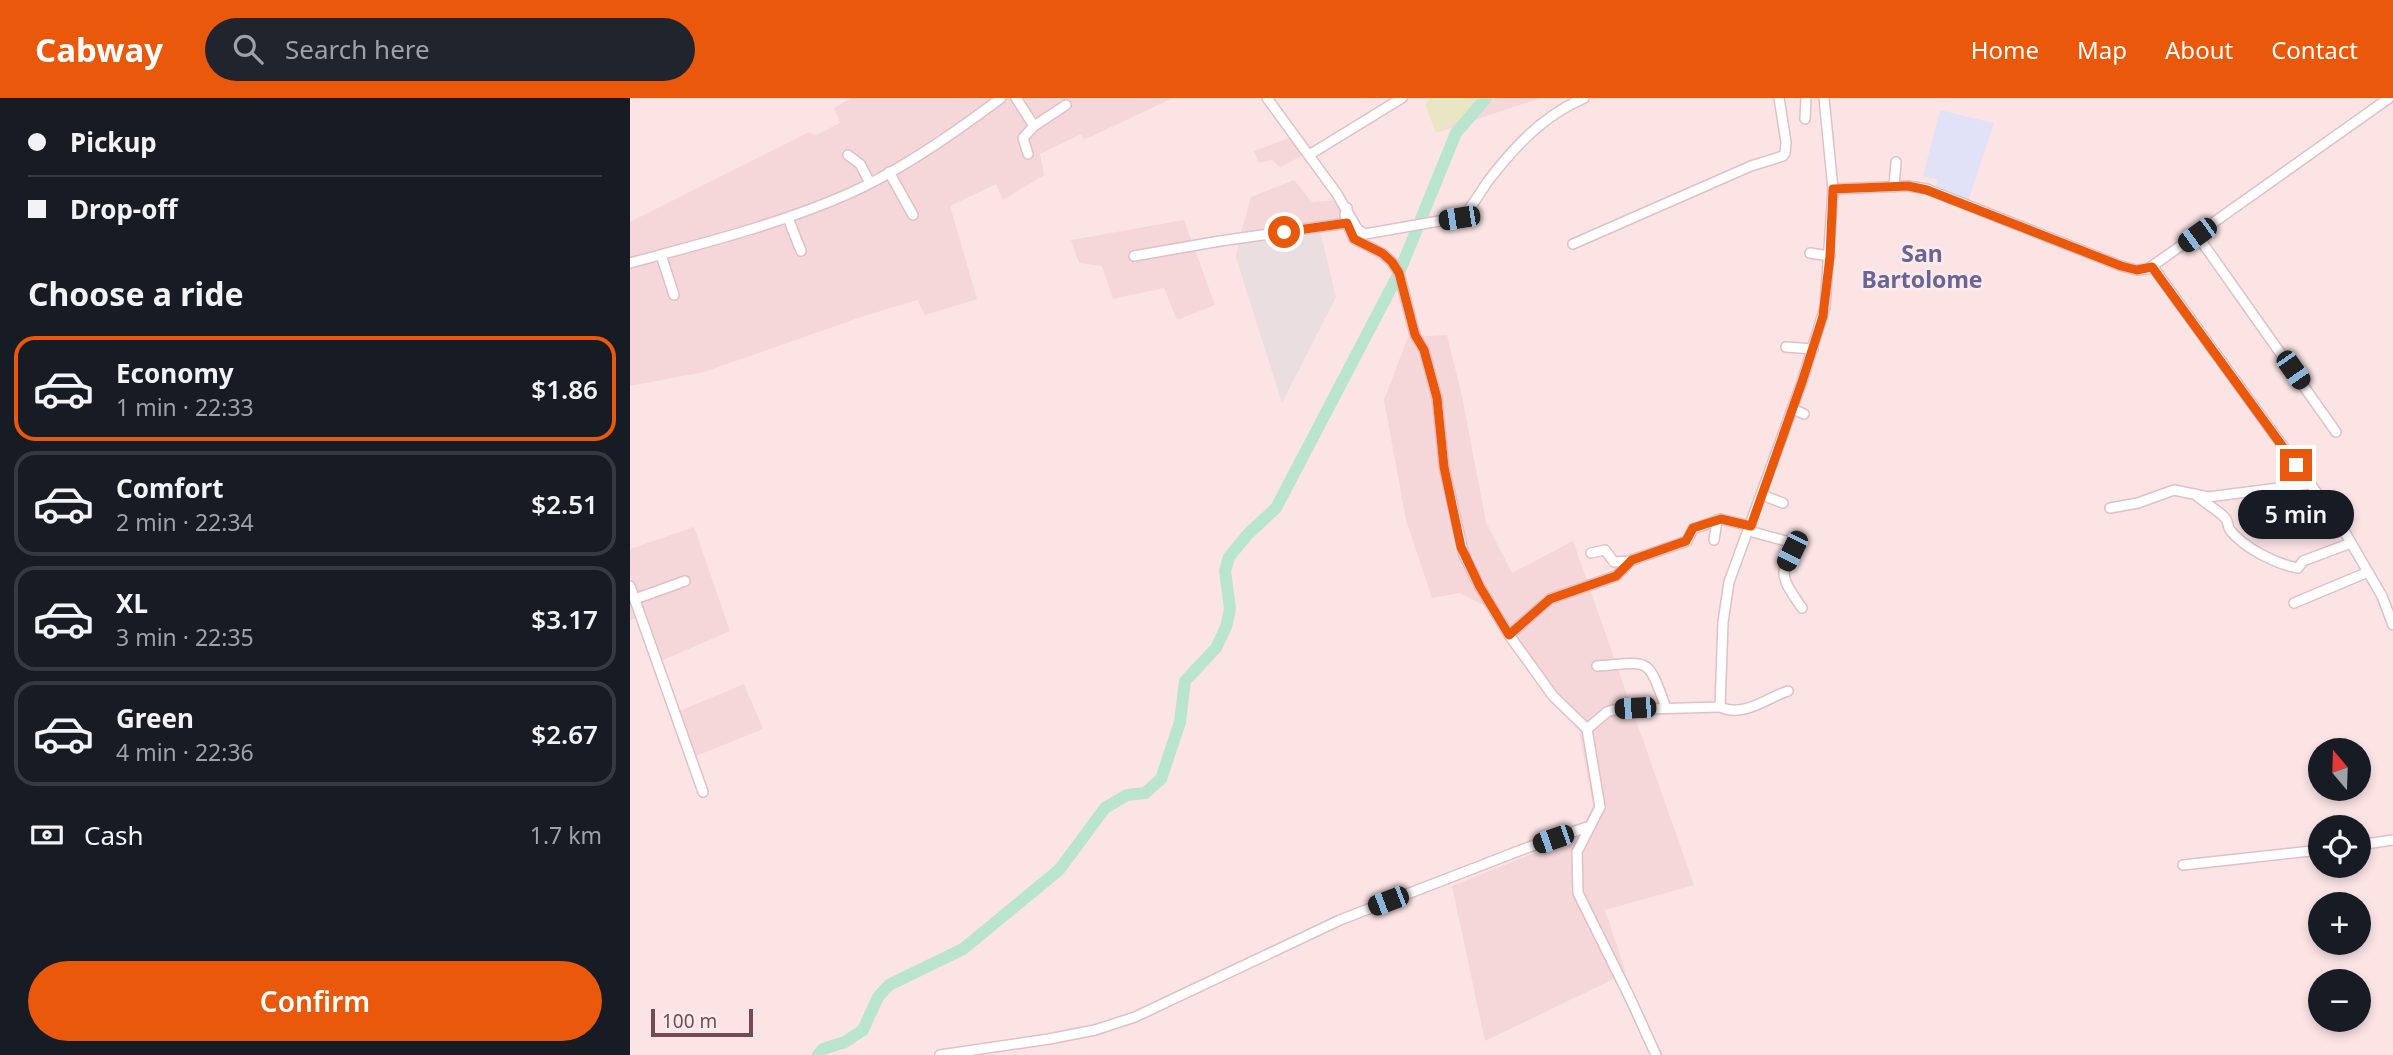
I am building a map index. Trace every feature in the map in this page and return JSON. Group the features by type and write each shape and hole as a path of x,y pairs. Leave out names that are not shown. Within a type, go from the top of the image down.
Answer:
{"street":[{"path":"630,263 742,234 788,218 870,183 953,132 1001,98"},
{"path":"1016,98 1034,126"},
{"path":"1267,98 1347,208 1358,230 1365,234 1464,215 1490,179 1529,136 1553,114 1584,98"},
{"path":"1309,155 1402,98"},
{"path":"1573,244 1751,166 1783,156 1786,142 1779,98"},
{"path":"1805,98 1805,119"},
{"path":"1720,706 1723,622 1729,583 1793,409 1825,307 1833,189 1824,98"},
{"path":"1833,189 1894,187 1935,192 2137,270 2152,267 2389,98"},
{"path":"1028,154 1023,138 1034,126 1066,105"},
{"path":"848,155 860,163 870,183"},
{"path":"1894,187 1896,162"},
{"path":"889,172 913,215"},
{"path":"1347,208 1345,215 1354,239 1382,253 1399,273 1415,335 1424,350 1437,398 1444,467 1461,547 1480,587 1509,635 1553,696 1587,729 1600,807 1577,852 1578,893 1656,1055"},
{"path":"788,218 801,251"},
{"path":"1134,256 1208,242 1347,223"},
{"path":"2197,235 2336,432"},
{"path":"1810,253 1830,256"},
{"path":"661,255 674,295"},
{"path":"2152,267 2351,543 2382,596 2393,625"},
{"path":"1786,347 1813,349"},
{"path":"1793,409 1804,414"},
{"path":"2110,508 2138,503 2174,490 2220,497 2310,484"},
{"path":"2194,493 2225,519 2230,530 2252,548 2281,565 2298,568 2303,561 2351,543"},
{"path":"1762,495 1783,503"},
{"path":"1591,553 1605,550 1614,562 1632,560 1686,541 1692,529 1723,519 1791,545 1792,551 1783,575 1802,608"},
{"path":"1714,540 1717,520"},
{"path":"1509,635 1550,599 1618,575 1632,560"},
{"path":"2294,603 2368,572"},
{"path":"635,599 685,581"},
{"path":"630,586 703,792"},
{"path":"1597,666 1637,663 1647,666 1652,671 1666,708"},
{"path":"1587,729 1613,710 1720,706 1730,710 1760,706 1770,697 1788,691"},
{"path":"940,1055 1072,1035 1135,1017 1340,919 1590,826"},
{"path":"2371,843 2393,840"},
{"path":"2183,865 2308,851"}],"shaded area":[{"path":"851,98 1173,98 1090,137 1084,139 1081,134 1040,154 1044,175 1003,200 996,184 950,206 977,299 925,315 917,300 704,372 630,386 630,222 809,132 816,135 840,123 834,108"},
{"path":"1431,98 1497,98 1436,133 1425,104"},
{"path":"1497,98 1540,98 1436,133"},
{"path":"1940,110 1994,123 1968,201 1935,189 1938,180 1923,176"},
{"path":"1292,137 1304,155 1280,167 1272,160 1259,163 1254,151"},
{"path":"1294,180 1312,202 1338,200 1342,216 1339,222 1239,240 1251,197"},
{"path":"1184,220 1215,305 1177,320 1164,288 1113,299 1102,266 1079,263 1071,240"},
{"path":"1320,230 1336,297 1282,403 1236,258 1239,240"},
{"path":"1447,335 1462,396 1486,522 1512,573 1573,541 1694,885 1605,910 1626,973 1485,1041 1452,886 1579,835 1593,806 1579,731 1487,607 1460,593 1432,598 1406,520 1384,400 1408,337"},
{"path":"694,527 730,631 661,661 645,616 630,620 630,594 636,592 630,574 630,549"},
{"path":"744,684 763,729 696,756 677,712"}],"waterway":[{"path":"818,1055 823,1049 845,1042 863,1030 878,997 889,985 963,949 1059,870 1105,808 1127,795 1145,793 1161,779 1180,722 1185,681 1216,648 1226,627 1230,609 1225,571 1229,557 1248,534 1276,508 1399,273 1456,133 1486,98"}],"district":[{"name":"San Bartolome","path":"1922,267"}],"route":[{"path":"1284,232 1347,223 1354,239 1388,257 1399,273 1415,335 1424,350 1437,398 1444,467 1461,547 1480,587 1509,635 1550,599 1616,576 1632,560 1686,541 1693,528 1721,519 1751,526 1823,316 1830,256 1833,189 1908,186 1919,188 1941,194 2121,266 2137,270 2152,267 2296,465"}]}
